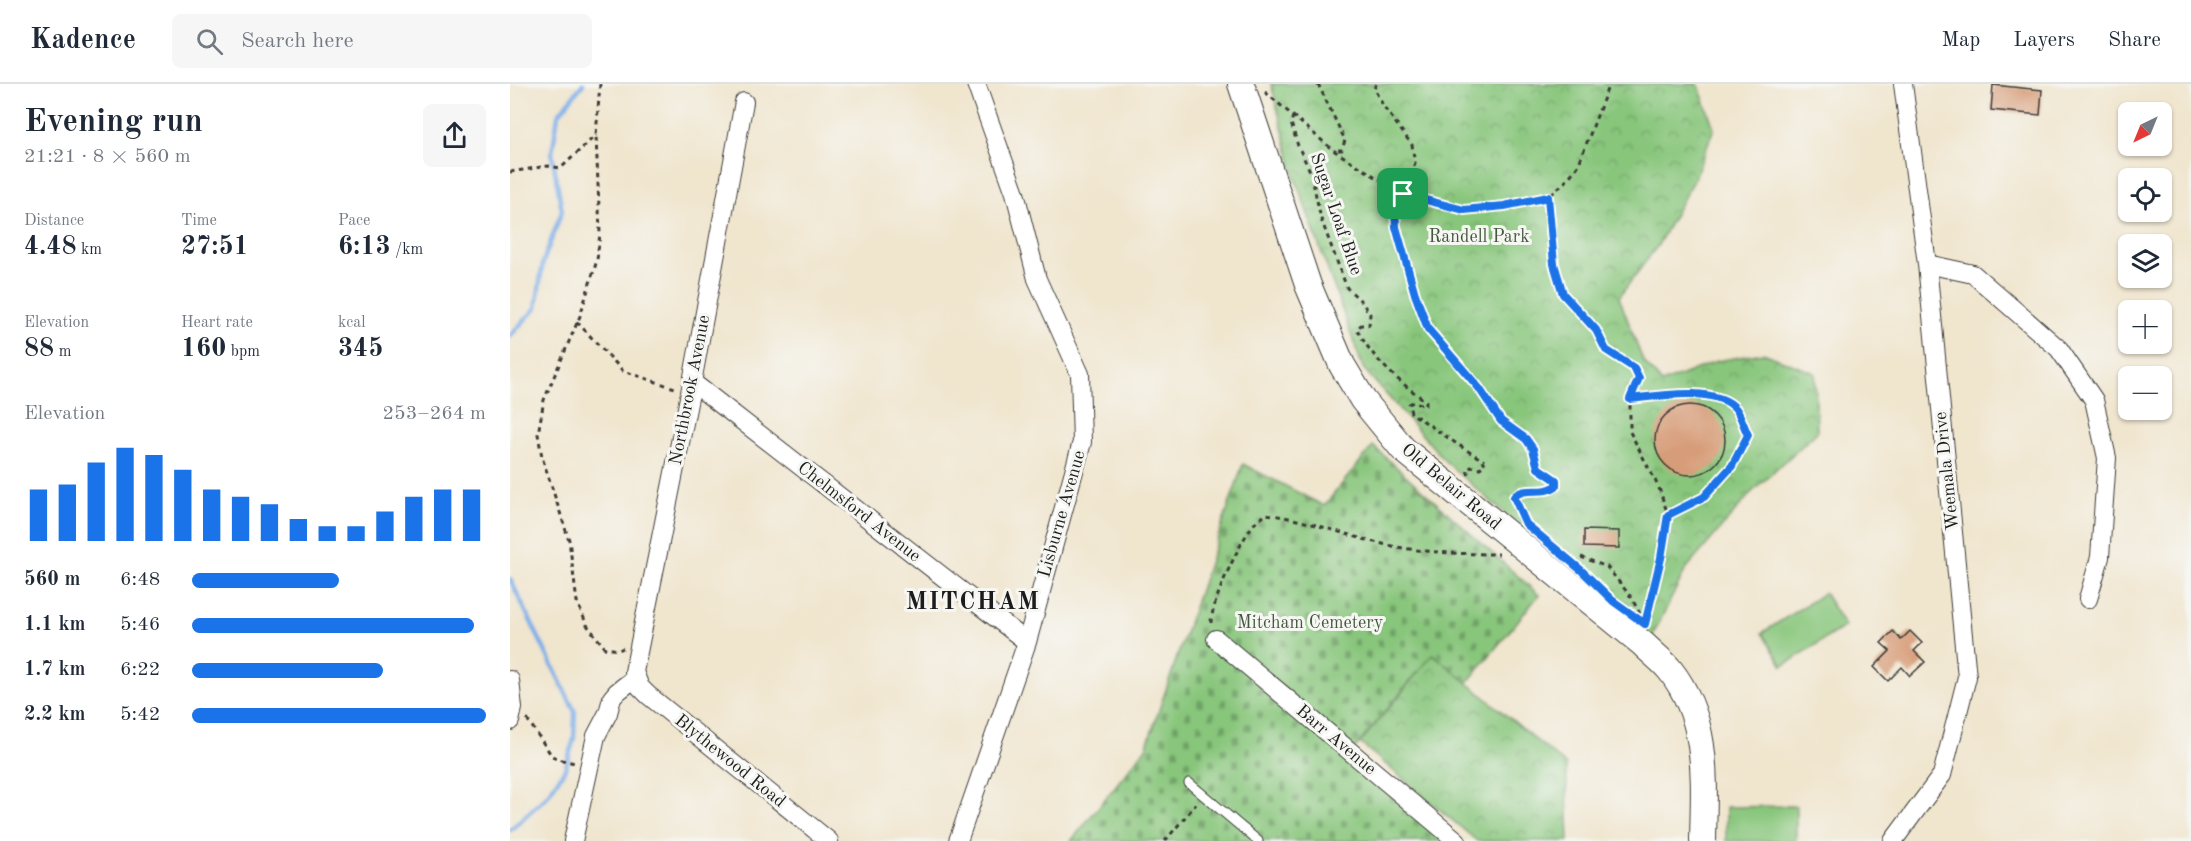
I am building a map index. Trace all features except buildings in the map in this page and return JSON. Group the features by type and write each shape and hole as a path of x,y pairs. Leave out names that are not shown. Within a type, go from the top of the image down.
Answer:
{"main road":[{"name":"Old Belair Road","path":"1252,87 1308,285 1342,365 1363,400 1403,449 1643,644 1669,669 1695,712 1702,744 1703,841"}],"street":[{"name":"Lisburne Avenue","path":"958,841 1027,642 1082,442 1080,374 1037,279 1015,193 976,84"},
{"name":"Weemala Drive","path":"1893,841 1942,775 1967,677 1927,264 1903,84"},
{"name":"Northbrook Avenue","path":"635,678 634,672 691,388 744,102"},
{"path":"1927,264 1974,274 2059,350 2094,400 2107,458 2100,557 2088,599"},
{"name":"Chelmsford Avenue","path":"691,388 1027,642"},
{"name":"Barr Avenue","path":"1216,639 1457,841"},
{"path":"573,841 596,736 608,713 612,699 635,678"},
{"name":"Blythewood Road","path":"635,678 648,695 829,841"},
{"path":"510,680 513,692 511,717"}],"lane":[{"path":"1189,783 1258,841"}],"path":[{"path":"600,84 596,135 600,232 597,260 578,322 544,400 538,434 542,457 569,540 577,602 587,626 605,648 619,650 641,638"},
{"name":"Sugar Loaf Blue","path":"1318,84 1345,140 1342,150 1333,150"},
{"path":"1376,84 1374,89 1384,107 1412,145 1415,163 1395,209 1396,227 1415,294 1428,329 1479,388 1501,421 1526,439 1533,449 1538,468 1556,480 1556,486 1545,492 1523,490 1514,497 1526,524 1518,516"},
{"path":"1252,87 1293,116 1333,150 1403,194 1464,210 1504,206 1548,197 1578,166 1609,84"},
{"name":"Sugar Loaf Blue","path":"1293,116 1291,123 1298,146 1311,173 1321,219 1347,288 1361,300 1370,314 1369,325 1361,325 1357,329 1374,355 1401,383 1426,401 1426,405 1413,402 1409,404 1411,413 1483,460 1485,464 1480,468 1474,466 1467,469 1469,477"},
{"path":"510,172 548,166 561,168 596,135"},
{"path":"1548,197 1554,264 1563,294 1596,330 1606,350 1634,368 1639,378 1630,399 1630,432 1659,488 1668,515 1661,558 1645,624"},
{"path":"578,322 623,371 691,388"},
{"path":"1630,399 1675,394 1710,394 1735,407 1748,435 1732,466 1704,497 1668,515"},
{"path":"1216,639 1211,625 1211,613 1225,576 1254,524 1266,514 1289,517 1329,531 1397,547 1457,554 1500,555"},
{"path":"1581,557 1607,567 1631,597 1645,624"},
{"path":"1637,618 1645,624"},
{"path":"511,717 522,714 552,756 574,763"},
{"path":"1165,841 1203,795"}],"green space":[{"name":"Randell Park","path":"1271,84 1698,84 1714,128 1696,175 1658,245 1619,297 1643,361 1662,383 1717,361 1763,353 1815,373 1817,432 1752,492 1686,569 1652,637 1570,571 1446,462 1363,368 1295,178"},
{"name":"Mitcham Cemetery","path":"1373,446 1539,595 1467,683 1432,655 1348,757 1447,841 1071,841 1146,748 1243,464 1324,506"},
{"path":"1824,593 1845,626 1783,666 1762,633"},
{"path":"1433,654 1566,765 1569,841 1477,841 1360,743"},
{"path":"1796,806 1796,841 1726,841 1726,807"}],"waterway":[{"path":"510,336 536,308 543,262 562,211 552,153 558,115 583,84"},
{"path":"510,579 575,712 574,739 565,769 547,796 510,830"}],"district":[{"name":"MITCHAM","path":"973,603"}],"route":[{"path":"1403,194 1464,210 1504,206 1548,197 1554,264 1563,294 1596,330 1606,350 1634,368 1639,378 1630,399 1675,394 1710,394 1735,407 1748,435 1732,466 1704,497 1668,515 1661,558 1645,624 1613,601 1581,570 1526,524 1515,504 1514,497 1523,490 1545,492 1556,486 1556,480 1538,468 1533,449 1526,439 1501,421 1479,388 1428,329 1415,294 1396,227 1395,209 1403,194"}]}
